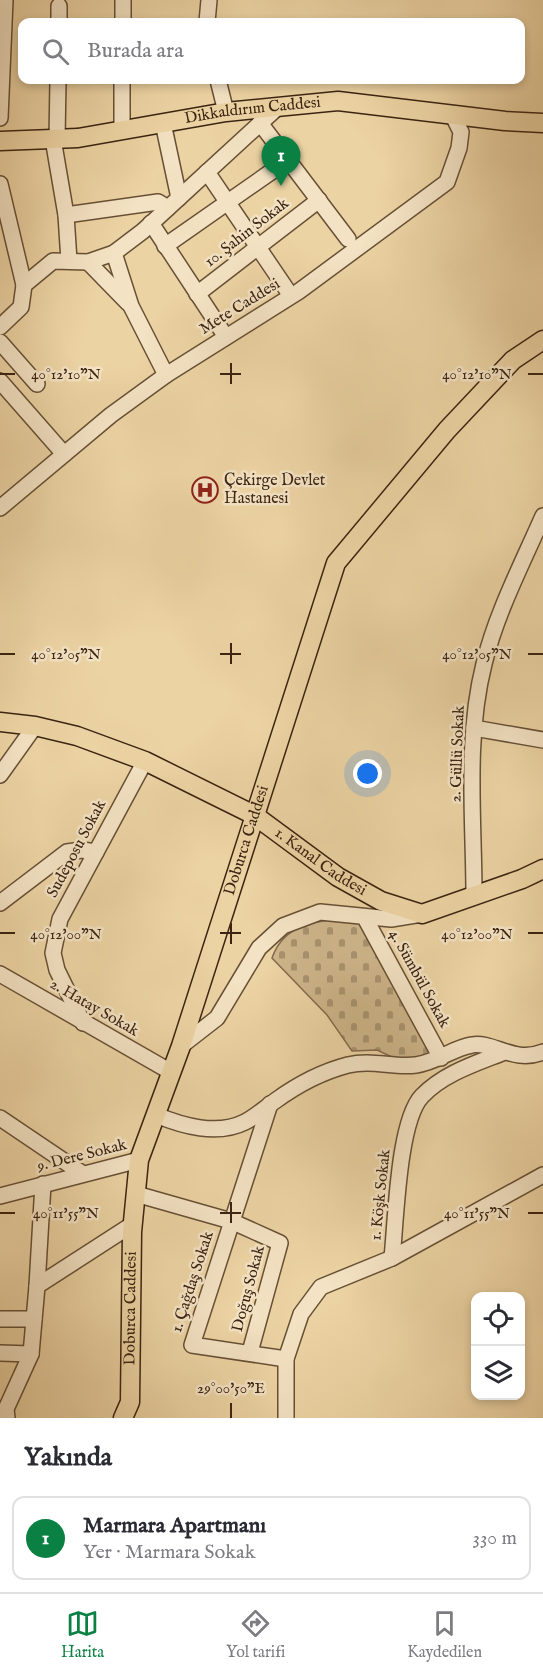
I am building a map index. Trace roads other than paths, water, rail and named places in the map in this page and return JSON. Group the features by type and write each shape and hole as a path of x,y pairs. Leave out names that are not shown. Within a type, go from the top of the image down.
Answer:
{"main road":[{"name":"Dikkaldırım Caddesi","path":"0,141 55,139 226,112 338,101 453,116 543,123"},
{"name":"Doburca Caddesi","path":"123,1418 130,1402 133,1224 139,1160 181,1046 336,563 447,430 513,360 543,340"},
{"name":"1. Kanal Caddesi","path":"0,722 35,726 77,736 144,761 254,815 338,877 381,901 422,914"},
{"path":"422,914 543,869"}],"street":[{"path":"0,118 5,0"},
{"path":"123,0 123,18"},
{"path":"207,18 209,0"},
{"path":"59,6 59,18"},
{"path":"58,84 55,139 66,216 69,261"},
{"path":"122,84 122,130"},
{"path":"219,84 226,112"},
{"path":"24,285 53,261 88,262 114,253 151,223 279,106"},
{"name":"Mete Caddesi","path":"0,508 111,415 166,375 298,292 447,182 459,148 461,132 453,116"},
{"path":"163,123 173,203"},
{"path":"261,123 348,239"},
{"path":"165,246 288,160"},
{"path":"207,172 288,290"},
{"path":"0,184 24,285 21,307 0,327"},
{"name":"10. Şahin Sokak","path":"197,294 319,200"},
{"path":"66,216 158,202 173,203"},
{"path":"151,223 226,337"},
{"path":"114,253 131,306 166,375"},
{"path":"88,262 131,306"},
{"path":"0,342 37,384"},
{"path":"0,381 64,454"},
{"name":"2. Güllü Sokak","path":"474,896 474,728 484,664 514,581 543,516"},
{"path":"0,775 35,726"},
{"path":"474,728 543,740"},
{"name":"Sudeposu Sokak","path":"83,1023 57,970 53,953 60,919 144,761"},
{"path":"0,903 67,852 82,850 96,852"},
{"path":"181,1046 217,1018 259,948 283,926 320,912 391,920 422,914"},
{"name":"4. Sümbül Sokak","path":"365,918 441,1058"},
{"name":"2. Hatay Sokak","path":"0,975 171,1072"},
{"path":"156,1115 180,1125 217,1128 244,1123 292,1089 324,1073 350,1064 377,1061 414,1065 441,1058 472,1044 520,1056 543,1052"},
{"name":"1. Köşk Sokak","path":"392,1258 406,1127 421,1097 456,1071 502,1053"},
{"name":"1. Çağdaş Sokak","path":"270,1104 192,1345 286,1359"},
{"path":"0,1118 83,1174"},
{"name":"9. Dere Sokak","path":"0,1196 139,1160"},
{"name":"1. Köşk Sokak","path":"392,1258 543,1175"},
{"path":"7,1418 6,1409 31,1354 43,1184"},
{"name":"Doğuş Sokak","path":"136,1194 231,1221 280,1243 250,1352"},
{"path":"37,1286 133,1224"},
{"path":"286,1418 286,1359 301,1314 321,1287 392,1258"},
{"path":"0,1319 34,1319"},
{"path":"0,1353 31,1354"}],"place":[{"name":"Marmara Apartmanı","path":"281,186"},
{"name":"Çekirge Devlet Hastanesi","path":"205,490"}]}
